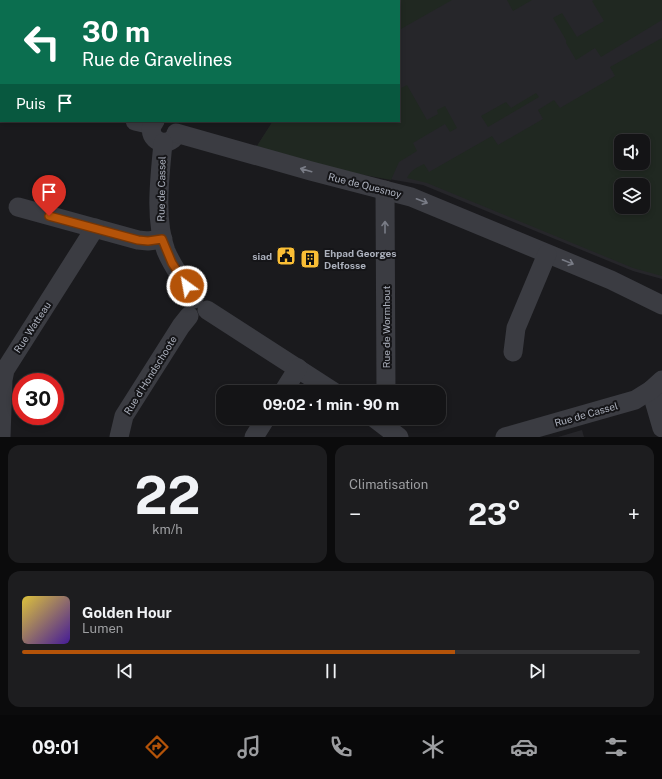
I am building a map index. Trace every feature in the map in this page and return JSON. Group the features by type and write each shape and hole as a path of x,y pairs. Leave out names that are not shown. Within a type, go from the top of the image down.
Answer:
{"street":[{"path":"148,122 153,136 159,142 171,132"},
{"name":"Rue de Quesnoy","path":"171,132 311,172 411,197 611,280 662,304"},
{"name":"Rue de Cassel","path":"171,132 160,181 162,239 172,263 197,308 298,368 324,385"},
{"name":"Rue de Wormhout","path":"385,190 386,385"},
{"path":"18,207 142,240 162,239"},
{"name":"Rue Watteau","path":"1,437 3,380 5,370 95,228"},
{"path":"513,352 516,328 547,254"},
{"name":"Rue d'Hondschoote","path":"119,437 124,416 181,326 197,308"},
{"path":"287,385 298,368"},
{"path":"656,385 662,428"},
{"name":"Rue de Cassel","path":"504,437 635,400 656,385"},
{"path":"254,437 262,425"}],"shaded area":[{"path":"400,0 662,0 662,279 633,271 423,185 343,171 257,146 272,122 400,122"},
{"path":"400,0 452,0 400,29"},
{"path":"507,0 532,0 513,11"},
{"path":"662,0 662,20 601,57 595,48 576,60 553,18 562,13 577,37 604,21 592,1"},
{"path":"662,38 662,276 633,268 427,183 407,178 412,171 424,164 429,172 492,136 498,145 543,119 538,110 554,100 560,108 615,76 610,67"},
{"path":"407,85 427,120 438,114 437,110 445,106 457,128 450,132 445,124 413,143 417,151 399,162 391,180 343,171 257,146 272,122 400,122 400,88"},
{"path":"536,93 539,97 488,127 481,116 506,102 511,108"},
{"path":"582,430 584,437 558,437"}],"place":[{"name":"siad","path":"286,256"},
{"name":"Ehpad Georges Delfosse","path":"310,259"}],"route":[{"path":"49,216 138,240 148,241 162,239 172,263 187,286"}]}
